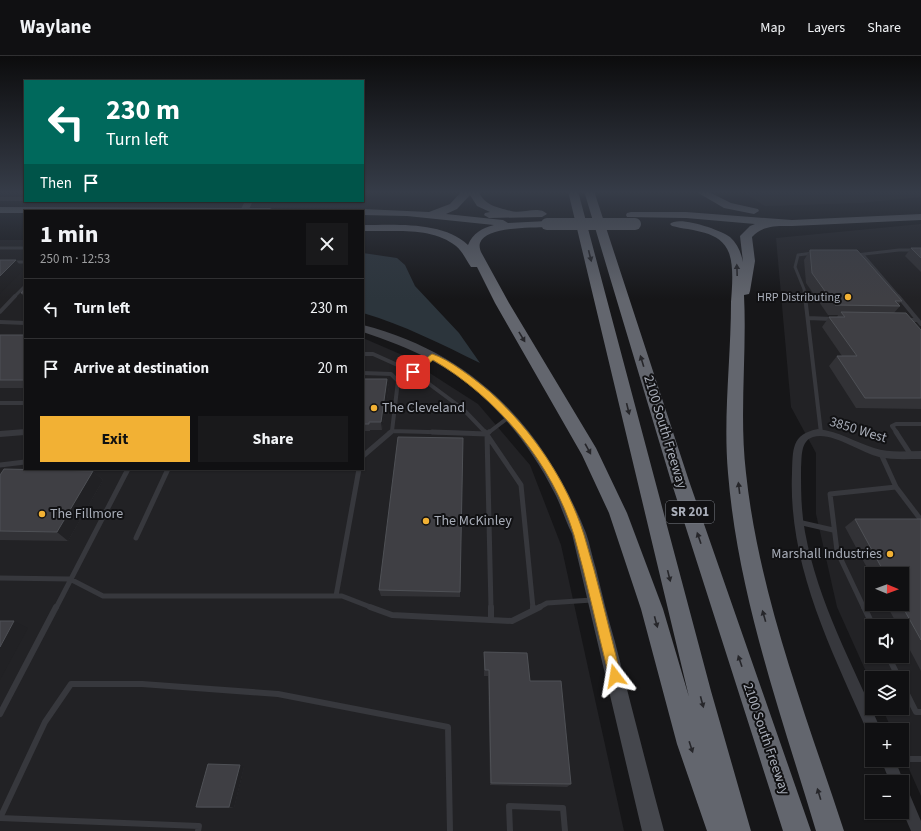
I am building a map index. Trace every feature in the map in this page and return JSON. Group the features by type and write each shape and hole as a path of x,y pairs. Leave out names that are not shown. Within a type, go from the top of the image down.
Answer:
{"highway":[{"path":"501,227 491,229 480,235 474,242 475,252 502,303 590,453 618,513 652,609 690,744 720,831"},
{"name":"2100 South Freeway","path":"582,227 697,684 737,831"},
{"name":"2100 South Freeway","path":"600,227 680,481 797,831"},
{"path":"697,227 723,238 733,248 736,256 739,323 735,442 738,480 747,540 764,613 830,831"},
{"path":"739,323 749,266 746,236 750,231 757,227"},
{"path":"364,228 427,231 454,238 465,247 490,292 502,303"}],"street":[{"path":"364,328 397,340 432,356 473,382 510,417 534,447 560,490 578,534 653,831"},
{"path":"0,434 24,432"},
{"name":"3850 West","path":"816,433 835,437 870,452 881,454 916,455"},
{"path":"816,433 803,438 799,443 796,476 798,522 805,560 815,592 871,723"},
{"path":"909,810 918,831"}],"lane":[{"path":"0,248 24,248"},
{"path":"849,255 863,255 899,250 921,250"},
{"path":"816,433 808,318 804,289 795,267 798,255 804,253 821,253"},
{"path":"863,255 921,324"},
{"path":"6,262 24,262"},
{"path":"0,312 24,287"},
{"path":"808,318 839,319"},
{"path":"902,320 918,320"},
{"path":"0,322 24,323"},
{"path":"364,354 373,354 413,372 463,409 487,434 521,485 533,610"},
{"path":"398,382 432,356"},
{"path":"364,374 391,374 398,382 392,431 364,455"},
{"path":"0,403 24,403"},
{"path":"392,431 487,434 510,417"},
{"path":"916,455 892,426 896,424 921,424"},
{"path":"487,434 491,620"},
{"path":"881,454 896,487 921,520"},
{"path":"0,465 24,462"},
{"path":"0,714 127,470"},
{"path":"136,538 168,470"},
{"path":"336,596 359,470"},
{"path":"870,619 837,551 833,530 830,494 896,487"},
{"path":"798,522 833,530"},
{"path":"0,578 70,579 103,596 342,596 392,615 512,621 547,603 595,600"},
{"path":"198,831 199,826 0,818 45,722 71,684 142,684 278,694 448,727 450,831"},
{"path":"909,698 916,712 921,712"},
{"path":"909,759 921,759"},
{"path":"510,831 509,806 563,808 565,831"}],"shaded area":[{"path":"888,227 921,227 921,796 908,767 909,723 889,723 885,715 909,715 909,671 866,671 837,607 816,514 816,453 791,407 776,238"},
{"path":"0,240 24,240 24,470 364,470 364,338 400,354 478,404 530,465 561,545 624,831 0,831"},
{"path":"364,253 397,258 405,265 415,286 459,333 480,363 408,329 364,313"}],"building":[{"path":"911,248 921,248 921,258"},
{"name":"HRP Distributing","path":"810,250 857,250 902,301 895,301 900,306 835,305 812,273"},
{"path":"0,260 16,260 0,276"},
{"path":"841,312 906,313 921,330 921,398 865,398 837,356 857,356 829,317 845,317"},
{"path":"0,335 24,335 24,380 0,380"},
{"name":"The Cleveland","path":"364,379 387,379 381,422 369,422 369,424 364,424"},
{"name":"The McKinley","path":"398,437 463,438 460,592 379,590"},
{"name":"The Fillmore","path":"4,469 93,471 57,532 0,531 0,475"},
{"name":"Marshall Industries","path":"855,519 921,519 921,640 905,611 909,611 909,567 881,567"},
{"path":"0,621 14,621 0,647"},
{"path":"484,652 527,653 530,681 561,681 571,784 491,783 489,670 485,670"},
{"path":"208,764 240,765 229,807 196,807"}],"place":[{"name":"HRP Distributing","path":"848,297"},
{"name":"The Cleveland","path":"374,408"},
{"name":"The Fillmore","path":"42,514"},
{"name":"The McKinley","path":"426,521"},
{"name":"Marshall Industries","path":"890,554"}],"route":[{"path":"413,372 432,356 437,359 473,382 506,413 534,447 560,490 578,534 615,676"}]}
